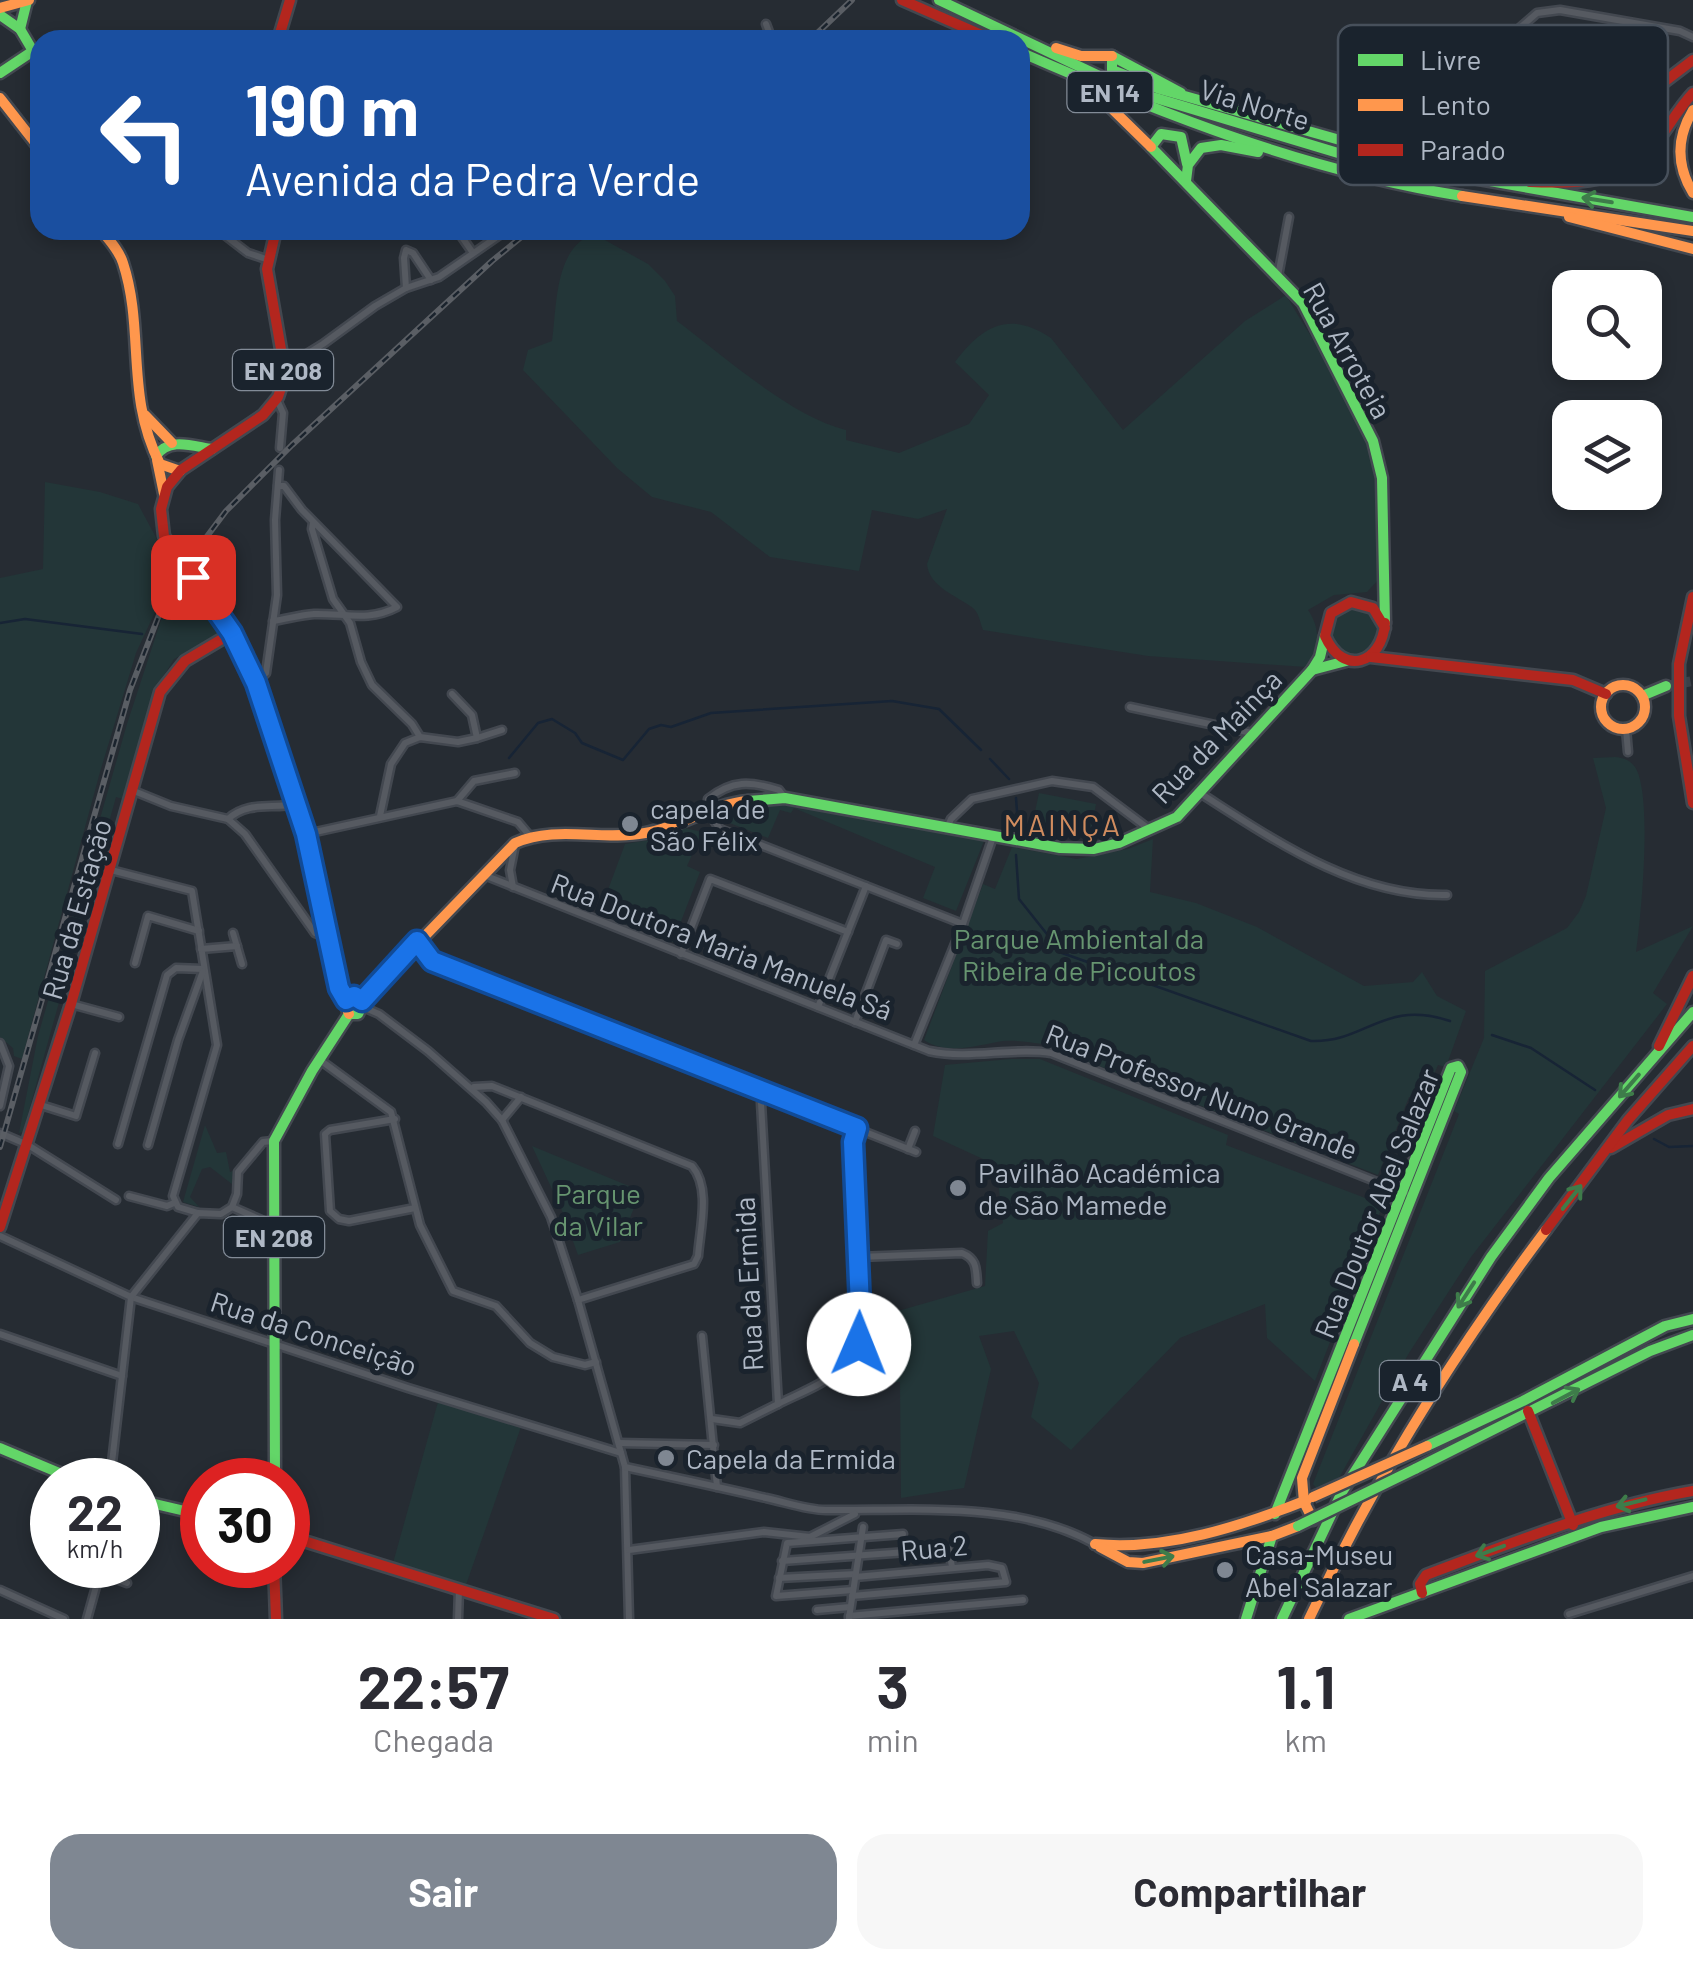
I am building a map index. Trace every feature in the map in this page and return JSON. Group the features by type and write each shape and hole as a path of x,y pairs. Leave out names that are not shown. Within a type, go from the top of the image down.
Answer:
{"main road":[{"path":"28,0 0,12 30,44"},
{"path":"20,29 28,0"},
{"path":"281,30 290,0"},
{"path":"902,0 970,30"},
{"name":"Via Norte","path":"939,0 1003,30"},
{"path":"990,24 1017,30"},
{"path":"1030,36 1070,53 1112,56 1110,68 1117,73 1338,139"},
{"name":"Via Norte","path":"1030,43 1129,90 1338,153"},
{"path":"0,65 30,56"},
{"name":"Via Norte","path":"1030,59 1125,99 1338,170"},
{"path":"0,74 17,60"},
{"path":"1030,60 1091,92 1186,176"},
{"path":"1668,78 1693,60"},
{"path":"1668,126 1693,93"},
{"path":"0,98 30,136"},
{"path":"1693,110 1684,125 1679,152 1682,175 1693,193"},
{"path":"1151,147 1161,134 1181,137 1187,154 1186,176"},
{"path":"1186,176 1193,153 1217,144 1300,160"},
{"name":"Rua Arroteia","path":"1186,176 1302,302 1374,441 1382,478 1384,634"},
{"name":"Via Norte","path":"1411,185 1693,232"},
{"name":"Via Norte","path":"1504,185 1693,218"},
{"path":"1439,190 1578,219 1693,249"},
{"path":"108,240 122,262 148,438 164,494 160,516 164,536 232,633 250,666 306,834 339,988 346,1000 345,1010 358,1014 362,1004 354,996 346,1000"},
{"name":"EN 208","path":"164,494 181,469 276,400 283,384 269,298 268,259 273,240"},
{"path":"144,414 180,450 181,469 165,468 156,458"},
{"path":"156,458 161,446 173,444 212,449"},
{"path":"1385,580 1376,595 1331,613 1325,636 1336,656 1347,661 1371,657 1573,680 1606,694"},
{"path":"1693,597 1679,664 1678,716 1693,803"},
{"path":"1363,602 1381,617 1384,634 1402,662"},
{"name":"Rua da Estação","path":"0,1227 72,1004 160,692 185,661 232,633"},
{"path":"1371,657 1384,634"},
{"name":"Rua da Mainça","path":"362,1004 373,986 483,874 515,843 530,836 635,835 726,803 785,798 1060,848 1094,849 1119,843 1177,816 1200,793 1312,670 1325,636"},
{"name":"Rua da Mainça","path":"1312,670 1347,661"},
{"path":"1620,685 1629,686 1642,696 1644,713 1634,726 1626,729 1604,718 1601,710 1606,694 1620,685"},
{"path":"1642,696 1666,686"},
{"path":"1688,765 1693,776"},
{"path":"1652,1059 1693,976"},
{"name":"A 4","path":"1282,1619 1342,1492 1480,1273 1549,1178 1693,1012"},
{"name":"EN 208","path":"275,1458 274,1141 350,1014"},
{"name":"A 4","path":"1309,1619 1367,1500 1430,1394 1512,1272 1625,1124 1693,1046"},
{"name":"Rua Doutor Abel Salazar","path":"1275,1514 1408,1194 1462,1072 1458,1066 1452,1068 1408,1194 1302,1478 1308,1502"},
{"path":"1609,1149 1650,1123 1693,1108"},
{"path":"1095,1544 1115,1547 1225,1527 1308,1502 1522,1401 1665,1326 1693,1319"},
{"path":"1095,1544 1113,1556 1143,1563 1272,1536 1313,1520 1530,1414 1670,1341 1693,1335"},
{"path":"1626,1346 1634,1360"},
{"path":"1522,1401 1576,1536"},
{"path":"0,1448 30,1461"},
{"path":"1422,1593 1420,1584 1426,1575 1629,1503 1693,1491"},
{"path":"1308,1502 1313,1520"},
{"path":"1348,1619 1576,1536 1636,1518 1693,1507"},
{"path":"1225,1527 1228,1544"},
{"path":"1246,1619 1272,1536"},
{"path":"310,1543 554,1619"},
{"path":"273,1619 274,1588"}],"street":[{"path":"1550,0 1550,10"},
{"path":"1522,25 1537,13 1550,10 1643,25"},
{"path":"766,24 768,30"},
{"path":"1668,29 1693,37"},
{"path":"1278,276 1290,216"},
{"path":"231,240 248,253 268,259"},
{"path":"464,240 473,253"},
{"path":"282,368 406,288 431,280 493,240"},
{"path":"406,288 406,250 413,253 431,280"},
{"name":"EN 208","path":"276,400 283,413 280,448"},
{"path":"256,683 266,673 273,621 279,470"},
{"path":"273,621 320,614 345,617 386,613 396,607 284,486 278,486"},
{"path":"314,522 312,529 333,599 350,623 372,685 420,737"},
{"path":"250,666 268,650"},
{"path":"452,694 472,714 477,738"},
{"path":"1130,707 1253,733"},
{"path":"1626,729 1628,752"},
{"path":"380,816 390,764 406,743 420,737 458,742 502,730"},
{"path":"457,801 474,782 515,773"},
{"name":"Rua da Mainça","path":"947,828 972,799 1052,781 1093,787 1150,830"},
{"name":"Rua da Mainça","path":"707,811 708,799 724,786 737,782 779,790 785,798"},
{"path":"134,791 171,806 228,820 245,834 316,933 329,939"},
{"path":"1200,793 1292,850 1335,870 1400,892 1447,895"},
{"path":"306,834 457,801 518,822 530,836"},
{"path":"228,820 246,807 296,804"},
{"path":"707,811 720,829 963,924"},
{"path":"914,1045 994,837"},
{"name":"Rua Doutora Maria Manuela Sá","path":"514,888 510,870 515,843"},
{"path":"111,870 192,891 217,1045 174,1203 198,1213 221,1214 232,1208 238,1172 263,1142 274,1141"},
{"name":"Rua Doutora Maria Manuela Sá","path":"483,874 914,1045"},
{"path":"681,954 710,879 848,932"},
{"path":"818,1008 866,886"},
{"path":"135,963 148,916 198,931"},
{"path":"233,933 242,964"},
{"path":"854,1022 886,940 897,944"},
{"path":"417,941 432,961"},
{"path":"201,949 237,946"},
{"path":"407,952 912,1150 915,1130"},
{"path":"118,1144 167,975 176,968 203,970"},
{"path":"148,1144 203,970"},
{"path":"373,986 379,1014"},
{"path":"72,1004 119,1017"},
{"path":"362,1004 473,1087 502,1120 551,1217 625,1467 630,1619"},
{"path":"0,1043 9,1066 0,1106"},
{"name":"Rua Professor Nuno Grande","path":"914,1045 963,1056 1023,1049 1051,1053 1408,1194"},
{"path":"41,1105 76,1116 95,1053"},
{"path":"320,1060 391,1112 415,1208 454,1291 496,1306 530,1344 554,1357 585,1365 596,1362"},
{"path":"473,1087 492,1086 692,1166 703,1184 698,1256 689,1269 578,1300"},
{"name":"Rua da Ermida","path":"712,1419 740,1424 778,1404 761,1103 765,1091"},
{"path":"502,1120 521,1097"},
{"path":"394,1119 325,1134 330,1210 349,1220 415,1208"},
{"path":"778,1404 838,1373 854,1357 861,1330 853,1142 857,1128"},
{"path":"0,1133 28,1145 116,1200"},
{"path":"129,1196 167,1206 174,1203"},
{"path":"232,1208 274,1226"},
{"path":"113,1458 131,1296 198,1213"},
{"name":"Rua da Conceição","path":"0,1236 131,1296 622,1452"},
{"path":"859,1257 962,1253 971,1256 976,1264 977,1283"},
{"path":"0,1334 122,1376"},
{"path":"702,1336 716,1487"},
{"path":"619,1443 714,1444"},
{"path":"625,1467 824,1510 962,1511 1036,1522 1095,1544"},
{"path":"824,1510 832,1518 826,1528"},
{"path":"628,1550 764,1532 810,1537 858,1512"},
{"path":"849,1614 862,1527"},
{"path":"852,1593 776,1596 787,1542 903,1534"},
{"path":"782,1561 949,1548 952,1567"},
{"name":"Rua 2","path":"779,1578 988,1565 1002,1568 1006,1582 852,1593"},
{"path":"1569,1614 1693,1576"},
{"path":"87,1619 96,1588"},
{"path":"0,1590 64,1619"},
{"path":"458,1619 459,1590"},
{"path":"817,1610 849,1614 1023,1600"}],"green space":[{"path":"605,240 648,264 675,296 677,321 780,399 846,430 846,440 899,453 969,424 989,395 955,362 975,339 997,326 1022,325 1051,338 1123,430 1245,321 1286,295 1345,393 1371,454 1378,500 1379,579 1367,592 1334,595 1308,610 1317,639 1306,667 1148,656 983,630 975,610 938,585 929,572 927,564 947,509 918,519 872,510 859,571 770,557 711,512 652,497 617,468 523,370 528,350 552,341 564,265 581,241"},
{"path":"45,482 138,504 174,571 136,653 22,1059 14,1056 13,1048 0,1037 0,578 43,569"},
{"path":"181,586 221,634 174,659 156,688 126,800 116,797 23,1132 19,1133 38,1036 127,724 161,620"},
{"path":"1355,608 1372,615 1379,632 1372,649 1355,656 1338,649 1331,632 1338,615"},
{"path":"1593,758 1626,759 1635,767 1643,803 1644,857 1636,952 1693,926 1653,993 1667,1004 1471,1257 1409,1353 1339,1478 1317,1489 1313,1484 1459,1114 1454,1111 1484,1038 1485,971 1567,928 1579,912 1606,808"},
{"path":"1039,793 1096,804 1091,832 1033,821"},
{"path":"794,804 984,841 956,911 923,898 935,867 794,808 791,813 780,810 768,838 722,820 725,809"},
{"path":"685,828 702,832 687,866 700,872 673,942 599,914 625,844 667,837"},
{"name":"Parque Ambiental da Ribeira de Picoutos","path":"1153,839 1150,892 1196,903 1257,927 1364,986 1413,982 1422,972 1437,996 1466,1011 1446,1067 1438,1065 1423,1101 1409,1097 1378,1175 1043,1044 1008,1041 953,1048 924,1040 983,884 995,889 1012,847 1077,859 1128,849"},
{"path":"1040,1059 1228,1135 1226,1145 1381,1204 1380,1212 1315,1381 1267,1338 1265,1304 1180,1338 1071,1450 1031,1417 1039,1383 1014,1331 979,1336 991,1369 964,1488 901,1498 900,1382 852,1381 868,1330 877,1317 985,1286 988,1231 1003,1223 996,1165 933,1136 945,1065"},
{"path":"205,1125 217,1153 226,1152 230,1172 233,1171 232,1184 210,1167 202,1169 190,1197 199,1207 183,1202"},
{"name":"Parque da Vilar","path":"532,1146 641,1191 620,1242 578,1255"},
{"path":"438,1402 521,1427 466,1585 393,1563"}],"waterway":[{"path":"0,623 25,619 142,634"},
{"path":"509,758 538,723 552,719 575,733 582,743 623,760 649,729 671,727 711,713 892,701 939,709 981,750"},
{"path":"990,759 1009,779"},
{"path":"1016,798 1018,825"},
{"path":"1016,855 1019,899 1062,953 1311,1041 1346,1036 1408,1015 1450,1021"},
{"path":"1492,1035 1531,1048 1595,1090"},
{"path":"1654,1139 1669,1147 1693,1146"}],"tunnel":[{"path":"1666,686 1693,681"}],"railway":[{"path":"820,30 852,0"},
{"path":"0,1147 130,690 164,602 226,511 292,445 518,240"}],"traffic: fast":[{"path":"939,0 1002,30"},
{"path":"20,29 27,1"},
{"path":"0,15 20,29 30,46"},
{"path":"1030,43 1129,90 1338,153"},
{"path":"0,73 30,53"},
{"path":"1030,56 1182,119 1338,169"},
{"path":"1181,93 1112,56 1112,70 1160,89 1338,139"},
{"path":"1187,164 1181,137 1161,134 1151,147 1303,303 1373,441 1382,478 1385,623"},
{"path":"1186,181 1188,165 1201,148 1221,145 1258,152"},
{"path":"1404,185 1462,196"},
{"path":"1512,185 1693,217"},
{"path":"156,456 174,445 212,449"},
{"path":"748,801 785,798 1060,848 1094,849 1119,843 1177,817 1312,670 1325,636"},
{"path":"1312,670 1346,661"},
{"path":"1642,696 1666,686"},
{"path":"346,1000 354,996 363,1004 358,1014 349,1014"},
{"path":"1282,1619 1342,1492 1491,1257 1549,1178 1693,1012"},
{"path":"275,1458 274,1141 349,1014"},
{"path":"1275,1514 1451,1068 1458,1066 1461,1072 1354,1344"},
{"path":"1427,1446 1523,1401 1665,1326 1693,1319"},
{"path":"1415,1469 1650,1351 1693,1335"},
{"path":"0,1448 30,1461"},
{"path":"1298,1526 1415,1469"},
{"path":"160,1505 180,1510"},
{"path":"1349,1619 1601,1527 1693,1507"},
{"path":"1246,1619 1272,1536"}],"traffic: slow":[{"path":"0,8 29,0"},
{"path":"1056,48 1081,56 1112,56"},
{"path":"1085,89 1107,104 1151,147"},
{"path":"0,98 30,136"},
{"path":"1693,110 1683,131 1680,152 1683,172 1693,193"},
{"path":"1462,196 1693,231"},
{"path":"1569,217 1693,249"},
{"path":"110,240 121,258 129,288 139,388 149,439 160,464 180,471"},
{"path":"145,415 172,443"},
{"path":"157,460 164,494"},
{"path":"250,666 306,834 339,988 349,1014"},
{"path":"1623,685 1638,692 1645,707 1638,722 1623,729 1608,722 1601,707 1608,692 1623,685"},
{"path":"362,1001 515,843 546,835 645,833 721,806 748,801"},
{"path":"1309,1619 1417,1418 1546,1230"},
{"path":"1313,1520 1304,1502 1302,1478 1354,1344"},
{"path":"1313,1497 1427,1446"},
{"path":"1095,1544 1176,1540 1230,1527 1307,1500"},
{"path":"1100,1547 1128,1562 1143,1563 1272,1536 1298,1526"}],"traffic: jam":[{"path":"281,30 290,0"},
{"path":"902,0 970,30"},
{"path":"1668,79 1693,60"},
{"path":"1668,126 1693,93"},
{"path":"250,666 232,633 164,536 161,509 167,487 181,470 263,415 278,397 282,355 267,269 274,240"},
{"path":"1693,597 1679,664 1679,716 1693,803"},
{"path":"1385,623 1382,637 1377,648 1361,660 1342,657 1325,636 1331,613 1351,602 1373,608 1385,628"},
{"path":"0,1227 71,1004 160,692 185,661 232,633"},
{"path":"1371,657 1573,680 1606,694"},
{"path":"1659,1046 1693,976"},
{"path":"1546,1230 1628,1120 1693,1046"},
{"path":"1611,1148 1668,1115 1693,1109"},
{"path":"1528,1411 1573,1525"},
{"path":"1422,1593 1420,1584 1426,1575 1492,1550 1591,1516 1693,1491"},
{"path":"310,1543 554,1619"},
{"path":"275,1588 276,1619"}],"place":[{"name":"capela de São Félix","path":"630,824"},
{"name":"Pavilhão Académica de São Mamede","path":"958,1188"},
{"name":"Capela da Ermida","path":"666,1458"},
{"name":"Casa-Museu Abel Salazar","path":"1225,1570"}],"district":[{"name":"MAINÇA","path":"1063,824"}],"route":[{"path":"193,577 250,666 306,834 339,988 346,1000 354,996 362,1001 417,941 432,961 857,1128 853,1142 859,1344"}]}
